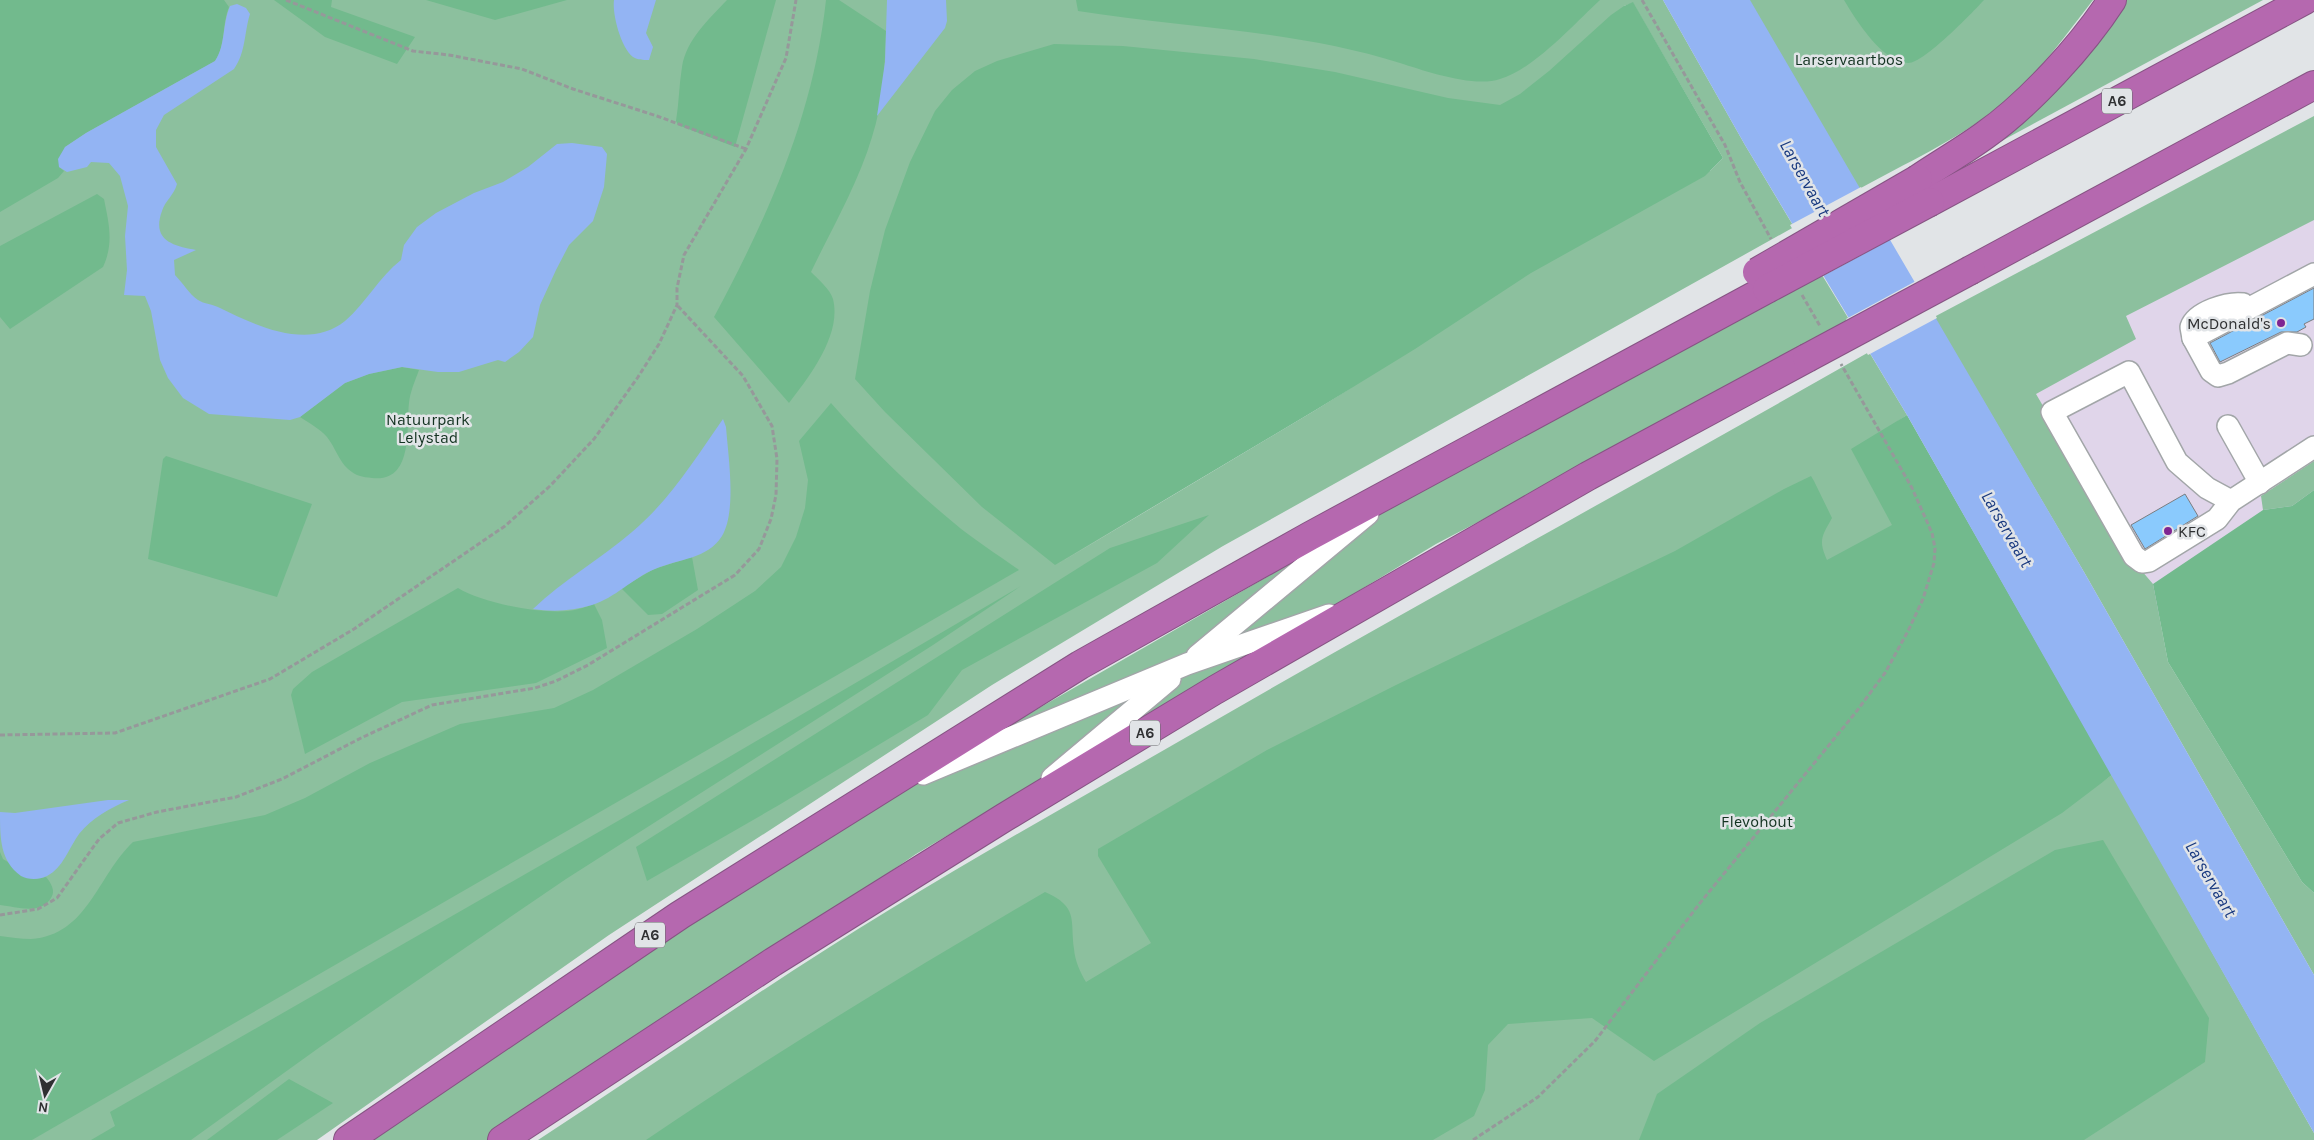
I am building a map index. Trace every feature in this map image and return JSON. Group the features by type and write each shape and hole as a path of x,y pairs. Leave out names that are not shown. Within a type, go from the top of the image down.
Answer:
{"highway":[{"name":"A6","path":"1924,190 2028,99 2058,68 2112,0"},
{"name":"A6","path":"348,1140 664,926 863,799 1080,665 1403,485 1722,314 1762,280 1924,190 2305,0"},
{"name":"A6","path":"502,1140 773,962 1005,817 1215,690 1588,476 2314,85"}],"street":[{"path":"2302,345 2287,343 2228,373 2218,376 2211,371 2193,338 2192,324 2206,313 2230,304 2253,306 2314,274"},
{"path":"2231,501 2207,488 2177,462 2129,372 2052,412 2136,558 2147,562 2217,519 2231,501 2314,447"},
{"path":"2228,426 2260,483"},
{"path":"1005,817 1403,485"},
{"path":"863,799 1187,664 1372,600"}],"path":[{"path":"286,0 413,51 449,55 522,69 573,89 609,99 746,149"},
{"path":"0,735 115,733 270,679 354,629 505,526 550,486 594,439 659,344 677,305 677,288 684,255 746,149 786,58 796,0"},
{"path":"1642,0 1725,145 1740,182 1775,247"},
{"path":"1799,290 1824,333"},
{"path":"0,915 38,909 57,898 99,839 118,823 157,812 236,797 282,779 361,738 432,705 535,688 556,681 588,665 735,575 759,548 772,519 776,495 777,459 772,426 743,376 677,305"},
{"path":"1473,1140 1538,1097 1595,1042 1700,903 1856,712 1885,673 1923,599 1934,563 1935,548 1932,533 1912,488 1838,358"}],"shaded area":[{"path":"2314,213 2314,848 1994,377"}],"green space":[{"name":"Natuurpark Lelystad","path":"0,0 1663,0 1794,227 1223,546 992,685 609,935 317,1140 0,1140","holes":["1633,3 1723,158 1710,171 1624,6","1354,386 1314,411 1056,565"]},
{"path":"0,0 224,0 229,7 221,48 215,61 86,133 65,147 59,167 64,171 58,178 0,212"},
{"path":"274,0 332,0 331,7 415,37 397,64 325,37"},
{"path":"426,0 567,0 495,20"},
{"path":"727,0 776,0 735,147 678,125 676,121 684,57 699,30"},
{"path":"826,0 839,0 886,31 884,71 876,124 860,172 811,272 827,288 833,299 835,313 833,327 822,355 806,381 789,403 714,317 753,240 786,164 811,84 820,43"},
{"path":"1076,0 1600,0 1553,45 1526,66 1500,79 1477,81 1436,74 1361,52 1321,43 1078,11"},
{"name":"Larservaartbos","path":"1745,0 2093,0 2060,43 2011,97 1964,131 1859,189"},
{"path":"1844,0 1984,0 1935,47 1915,61 1908,63 1898,61 1879,48 1855,18"},
{"path":"2125,0 2263,0 1981,152"},
{"path":"1633,2 1723,158 1705,176 1531,273 1415,349 1314,411 1055,565 982,507 885,412 855,379 870,291 885,230 910,162 935,111 952,90 975,71 997,61 1054,44 1123,46 1254,59 1335,72 1448,98 1500,105 1520,94 1549,71 1611,15"},
{"path":"2314,116 2314,220 2126,316 2136,339 2036,394 2135,563 2153,584 2168,662 2302,882 2314,893 2314,975 2084,572 1934,317"},
{"path":"97,194 104,199 110,233 109,250 103,267 10,329 0,317 0,246"},
{"path":"1822,275 1853,326 1436,544 916,854 747,970 489,1140 372,1140 554,1012 759,879 966,750 1364,521"},
{"name":"Flevohout","path":"1869,352 1907,415 1898,421 2102,782 2112,775 2314,1133 2314,1140 538,1140 800,966 959,868 1345,646"},
{"path":"402,367 419,370 410,399 407,439 401,463 395,472 386,477 372,478 356,475 345,466 324,434 300,417 345,383 369,374"},
{"path":"831,403 921,495 962,529 1019,570 32,1140 0,1140 0,936 31,939 50,935 66,927 79,916 133,842 265,815 305,798 370,763 460,724 554,708 593,690 697,629 755,591 781,567 796,537 805,508 808,480 799,441"},
{"name":"Flevohout","path":"1907,415 2112,775 2062,813 1654,1061 1592,1018 1508,1024 1488,1045 1485,1090 1474,1116 1433,1140 646,1140 744,1075 1045,892 1063,903 1071,915 1075,958 1086,982 1151,943 1098,856 1098,849 1267,750 1396,685 1675,551 1784,489 1811,476 1832,518 1822,538 1827,560 1892,525 1851,449"},
{"path":"166,456 312,504 277,597 148,559 163,459"},
{"path":"2314,461 2314,490 2292,506 2263,510 2261,496"},
{"path":"2314,490 2314,893 2302,882 2168,662 2153,584 2263,510 2292,506"},
{"path":"1209,515 1157,563 962,670 928,715 779,805 647,881 636,847 1110,548"},
{"path":"692,557 698,590 662,614 648,615 621,588 654,569"},
{"path":"1021,586 933,645 566,879 320,1047 191,1140 91,1140 115,1126 110,1112 712,767"},
{"path":"458,588 496,603 542,611 568,611 594,604 602,620 607,648 536,683 402,702 305,754 291,695 293,689 312,672"},
{"path":"2103,840 2209,1018 2205,1062 2084,1140 1639,1140 1657,1094 1760,1023 2055,850"},
{"path":"0,852 3,859 35,879 46,877 53,890 51,898 47,903 41,907 28,909 0,905"},
{"path":"289,1079 333,1103 277,1140 207,1140"}],"water":[{"path":"614,0 656,0 646,33 653,47 649,60 633,57 629,53 621,39 616,22"},
{"path":"887,0 946,0 947,21 945,28 877,116 885,62"},
{"name":"Larservaart","path":"1663,0 1750,0 2084,572 2314,975 2314,1133 1907,415 1745,145"},
{"path":"237,4 246,8 250,14 243,49 238,63 234,69 164,115 156,130 156,147 177,184 165,204 159,221 162,235 173,244 196,250 174,260 175,275 198,300 265,327 298,335 315,334 330,330 353,314 386,274 401,260 404,245 417,227 436,213 474,193 503,182 528,167 557,144 572,143 602,147 607,154 604,187 593,221 569,245 540,305 533,337 519,352 505,362 498,360 459,372 438,372 402,367 369,374 345,383 300,417 290,420 209,414 183,398 168,378 160,360 151,311 145,296 124,295 127,270 125,236 128,206 120,176 109,163 91,162 87,167 67,172 59,167 58,159 65,147 86,133 215,61 221,48 230,6"},
{"path":"723,419 726,427 730,467 730,498 727,525 716,544 701,554 655,569 639,577 608,598 592,605 563,610 533,609 646,520 670,493"},
{"path":"108,800 129,800 102,814 84,828 75,839 62,863 47,876 34,879 21,876 9,863 1,840 0,812 15,813"}],"pier":[{"path":"1861,187 1891,239 1821,277 1790,225"},
{"path":"1916,281 1937,318 1868,355 1846,319"}],"building":[{"path":"2314,288 2314,319 2304,324 2306,327 2297,332 2281,332 2220,362 2210,343"},
{"path":"2185,494 2198,516 2145,549 2131,525"}],"place":[{"name":"McDonald's","path":"2281,323"},
{"name":"KFC","path":"2168,531"}]}
